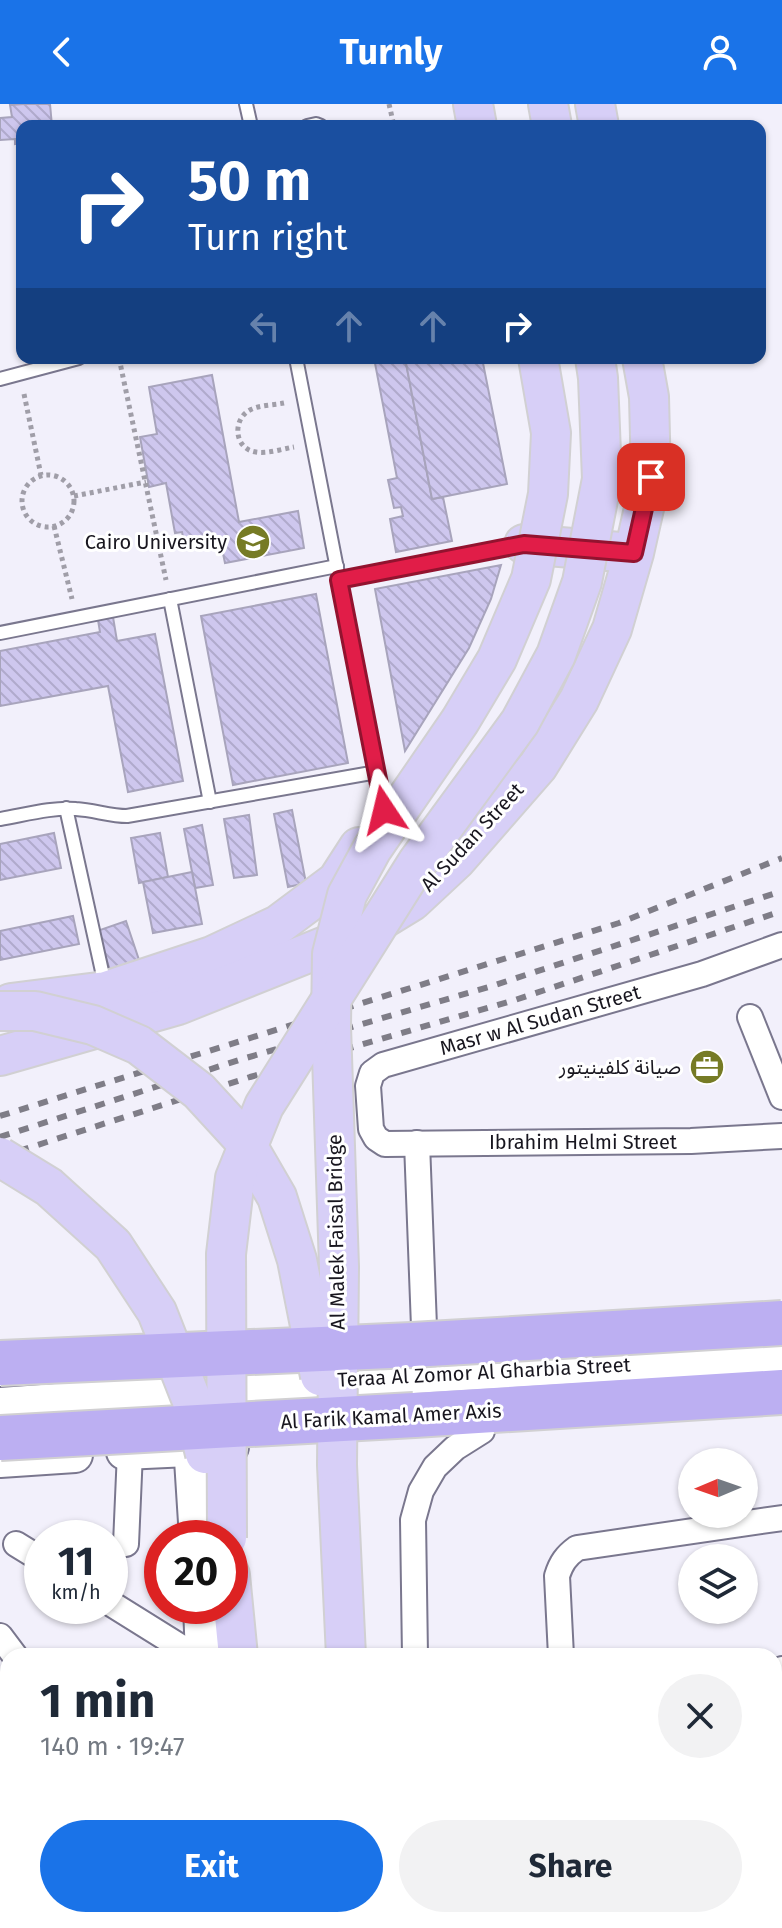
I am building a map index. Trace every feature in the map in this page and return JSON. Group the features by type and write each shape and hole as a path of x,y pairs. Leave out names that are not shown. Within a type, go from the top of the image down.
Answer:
{"highway":[{"path":"0,1363 412,1345 782,1323"},
{"name":"Al Farik Kamal Amer Axis","path":"0,1438 782,1392"}],"main road":[{"path":"0,1008 106,991 212,956 278,925 337,881 481,661 507,604 530,513 532,416 524,364"},
{"name":"Al Malek Faisal Bridge","path":"346,1648 337,1465 339,1267 331,1026 332,954 347,895 372,849 460,721 497,659 531,579 548,494 551,433 539,364"},
{"path":"226,1520 226,1254 235,1178 264,1106 417,863 520,722 556,655 582,582 602,479 596,364"},
{"name":"Al Sudan Street","path":"0,1056 178,1005 363,931 412,901 456,860 538,766 579,700 612,629 634,553 651,477 649,397 643,364"},
{"path":"524,544 634,553"},
{"name":"Al Malek Faisal Bridge","path":"0,1008 35,1011 93,1025 139,1045 199,1091 244,1140 277,1197 297,1260 337,1465"},
{"path":"0,1157 49,1187 113,1245 157,1312 192,1401 222,1520"},
{"name":"Teraa Al Zomor Al Gharbia Street","path":"0,1405 782,1354"},
{"path":"186,1392 196,1520"},
{"path":"0,1460 782,1411"},
{"path":"202,1624 203,1648"},
{"path":"235,1624 237,1648"}],"street":[{"name":"Masr w Al Sudan Street","path":"385,1144 376,1138 371,1129 368,1086 372,1073 383,1065 702,974 782,945"},
{"path":"750,1017 782,1097"},
{"name":"Ibrahim Helmi Street","path":"385,1144 691,1141 782,1136"},
{"path":"417,1143 426,1376"},
{"path":"415,1648 413,1520 421,1491 435,1467 455,1448 482,1431"},
{"path":"127,1520 130,1452"},
{"path":"561,1648 557,1576 561,1564 577,1548 782,1518"},
{"path":"16,1544 24,1549"},
{"path":"128,1614 182,1648"}],"lane":[{"path":"0,364 3,378 55,364"},
{"path":"297,364 384,810"},
{"path":"339,580 524,544"},
{"path":"0,633 337,566"},
{"path":"170,599 210,802"},
{"path":"0,819 66,808 127,816 377,772"},
{"path":"66,808 106,991"}],"path":[{"path":"120,364 170,599"},
{"path":"20,373 41,475"},
{"path":"304,400 250,409 238,424 237,434 248,450 257,453 313,443"},
{"path":"41,475 62,478 74,496 70,515 63,523 54,526 34,524 23,507 25,488 41,475"},
{"path":"74,496 146,482"},
{"path":"54,526 76,618"}],"building":[{"path":"50,104 51,120 16,120 16,144 15,139 0,140 0,118 12,117 10,105"},
{"path":"375,364 406,364 432,499 443,497 452,541 396,552 390,519 403,516 401,507 394,508 388,480 397,478"},
{"path":"406,364 483,364 507,484 432,499"},
{"path":"212,375 239,522 298,511 304,548 225,563 220,539 185,546 182,532 175,533 166,483 149,487 140,437 157,434 149,387"},
{"path":"501,565 491,599 469,648 405,751 375,589"},
{"path":"316,594 348,763 233,785 201,616"},
{"path":"113,617 117,641 155,634 183,781 128,792 108,686 0,706 0,651 100,632 98,620"},
{"path":"292,810 306,883 288,887 274,814"},
{"path":"249,815 257,875 234,878 224,819"},
{"path":"202,825 213,885 195,888 184,829"},
{"path":"54,833 61,868 0,880 0,844"},
{"path":"160,833 168,877 139,883 131,838"},
{"path":"192,872 202,924 153,933 143,882"},
{"path":"73,916 79,944 0,960 0,931"},
{"path":"126,921 140,963 111,973 97,931"}],"railway":[{"path":"0,1116 619,923 782,858"},
{"path":"0,1137 239,1060 492,986 782,891"},
{"path":"0,1157 250,1077 515,1000 782,911"}],"place":[{"name":"Cairo University","path":"253,542"},
{"name":"صيانة كلفينيتور","path":"707,1067"}],"route":[{"path":"384,810 339,580 524,544 634,553 651,477"}]}
